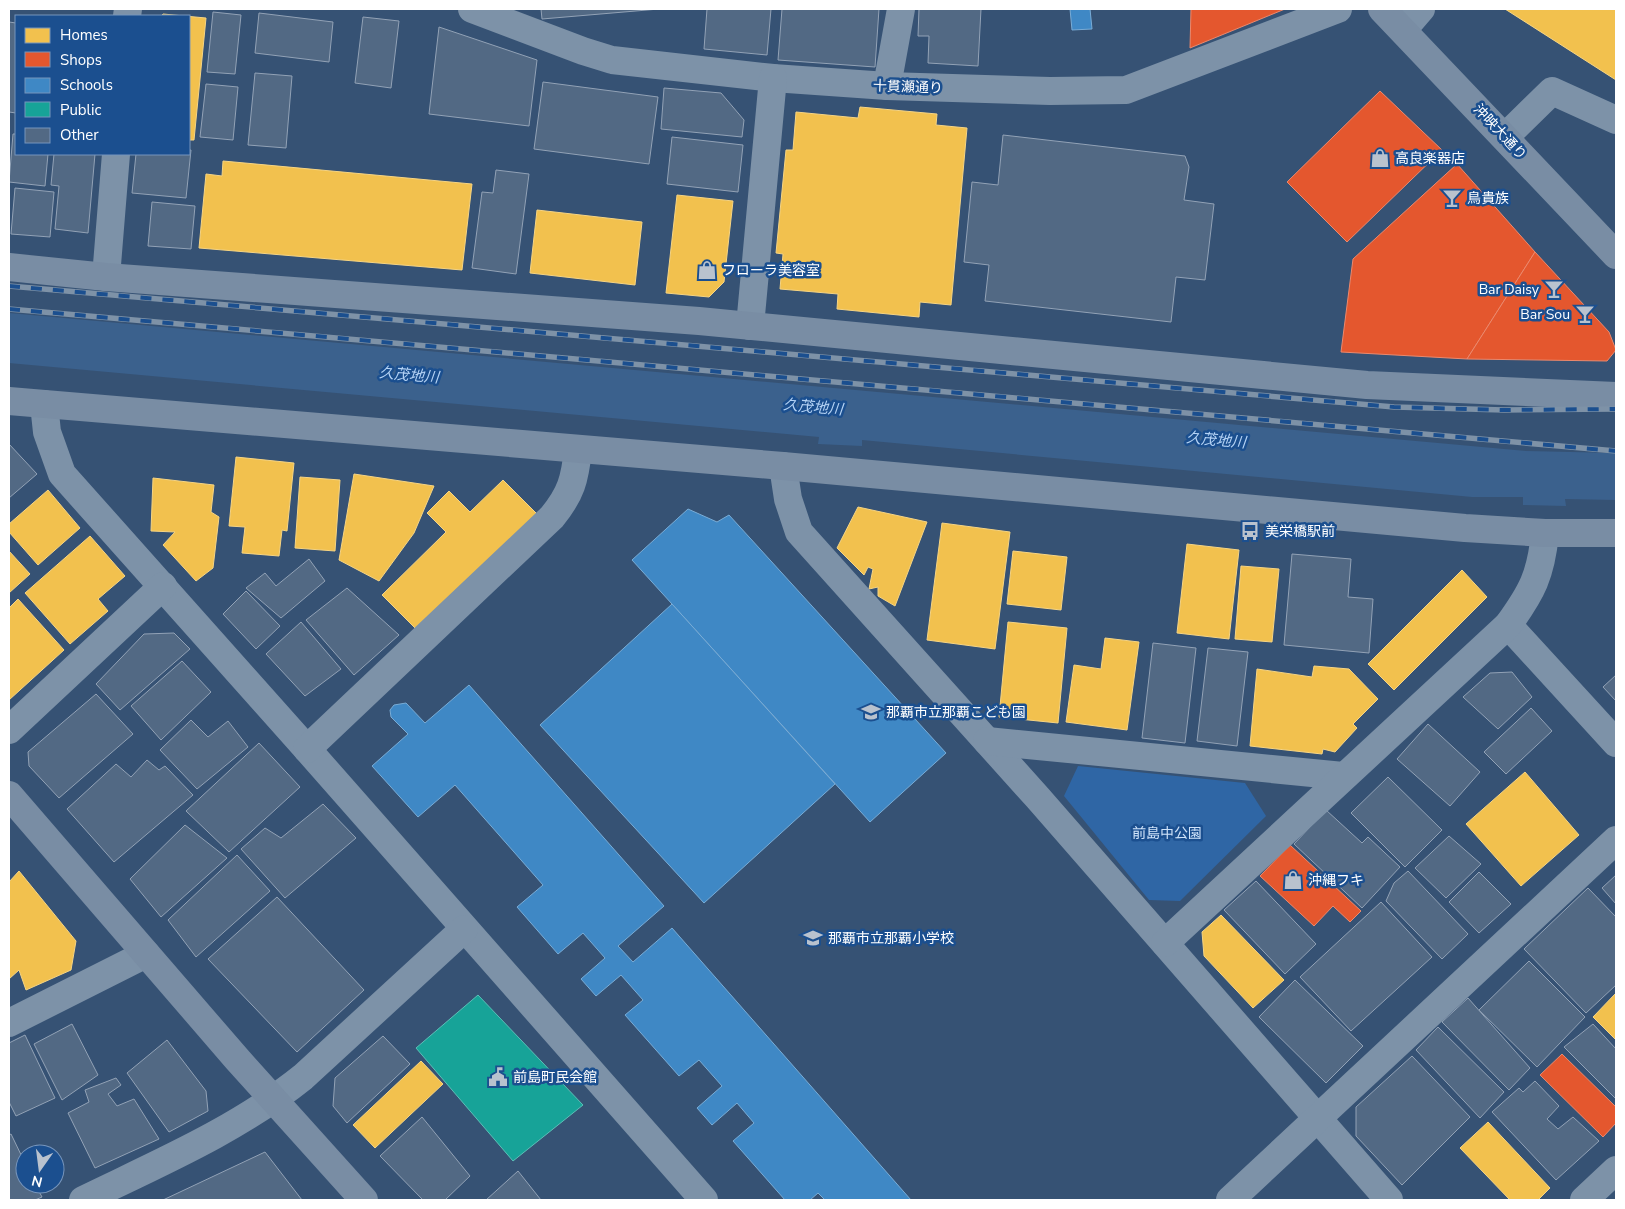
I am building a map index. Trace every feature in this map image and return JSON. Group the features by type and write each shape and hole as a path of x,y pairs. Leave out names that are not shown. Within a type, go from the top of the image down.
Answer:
{"street":[{"name":"十貫瀬通り","path":"472,9 612,60 773,78 887,86 1050,91 1126,90 1338,9"},
{"path":"887,86 901,9"},
{"name":"沖映大通り","path":"1382,9 1616,255"},
{"path":"1403,30 1421,9"},
{"path":"750,326 773,78"},
{"path":"1504,137 1552,91 1616,120"},
{"path":"106,277 116,155"},
{"path":"9,267 106,277 750,326 1357,384 1616,396"},
{"path":"9,401 783,466 1465,528 1544,533 1616,533"},
{"path":"44,404 46,432 62,474 704,1200"},
{"path":"307,749 552,517 565,501 575,478 578,449"},
{"path":"783,466 788,499 800,532 1165,942 1389,1200"},
{"path":"1165,942 1508,624 1529,596 1542,563 1544,533"},
{"path":"9,730 163,586"},
{"path":"1508,624 1616,743"},
{"path":"987,741 1343,776"},
{"path":"9,796 364,1200"},
{"path":"1230,1200 1616,840"},
{"path":"84,1200 240,1122 275,1100 303,1077 464,929"},
{"path":"9,1023 146,954"},
{"path":"1584,1200 1616,1170"}],"green space":[{"name":"前島中公園","path":"1078,766 1245,783 1266,816 1180,901 1149,900 1064,796"}],"water":[{"name":"久茂地川","path":"9,313 1526,451 1616,453 1616,500 1565,499 1566,506 1523,505 1523,497 1472,497 862,440 862,446 818,444 819,437 9,363"}],"building: Homes":[{"path":"1505,9 1616,9 1616,80"},
{"path":"190,16 206,18 194,140 190,140"},
{"path":"860,107 937,114 936,125 967,128 951,305 920,302 919,317 837,309 838,294 780,289 783,254 776,253 786,150 793,150 796,112 858,118"},
{"path":"223,161 472,184 462,270 199,248 206,174 222,176"},
{"path":"677,195 733,201 724,282 709,297 666,293"},
{"path":"537,210 642,222 635,285 530,273"},
{"path":"236,457 294,463 287,531 282,530 279,556 242,553 245,527 229,526"},
{"path":"354,474 434,486 414,533 379,581 339,560"},
{"path":"300,477 340,480 335,551 295,548"},
{"path":"153,478 214,485 211,512 219,517 213,568 196,581 163,545 175,532 151,531"},
{"path":"503,480 538,515 419,632 382,595 446,532 427,513 449,491 470,512"},
{"path":"48,490 80,528 38,565 9,532 9,524"},
{"path":"858,507 927,522 895,606 878,596 878,587 869,589 873,569 868,567 864,575 837,548"},
{"path":"942,523 1010,532 995,649 927,640"},
{"path":"90,536 125,576 98,599 108,611 70,644 25,593"},
{"path":"1187,544 1239,550 1229,639 1177,633"},
{"path":"9,551 30,574 9,593"},
{"path":"1013,551 1067,557 1061,610 1007,604"},
{"path":"1241,566 1279,569 1272,642 1235,639"},
{"path":"1462,570 1487,597 1394,690 1368,664"},
{"path":"18,599 64,650 9,700 9,608"},
{"path":"1008,622 1067,628 1058,723 999,717"},
{"path":"1105,638 1139,642 1127,730 1066,722 1074,665 1101,669"},
{"path":"1314,666 1349,669 1378,699 1353,724 1357,728 1335,752 1323,749 1322,754 1250,746 1257,669 1312,677"},
{"path":"1525,772 1579,835 1521,886 1466,824"},
{"path":"19,871 76,941 71,970 26,990 19,970 9,979 9,882"},
{"path":"1221,915 1284,980 1253,1008 1204,956 1202,932"},
{"path":"1616,993 1616,1040 1593,1017"},
{"path":"421,1061 443,1084 375,1148 353,1125"},
{"path":"1488,1122 1550,1188 1538,1200 1510,1200 1460,1148"}],"building: Shops":[{"path":"1191,9 1285,9 1190,48"},
{"path":"1380,91 1442,150 1347,242 1287,182"},
{"path":"1457,164 1535,252 1467,359 1341,352 1353,259"},
{"path":"1535,252 1609,332 1616,350 1607,361 1467,359"},
{"path":"1290,845 1361,911 1350,922 1333,906 1314,926 1260,876"},
{"path":"1562,1054 1616,1107 1616,1123 1603,1137 1540,1075"}],"building: Schools":[{"path":"1070,9 1090,9 1092,29 1072,30"},
{"path":"688,509 717,522 729,515 946,753 870,822 632,560"},
{"path":"672,604 835,784 704,903 540,725"},
{"path":"469,685 664,906 618,946 633,962 672,928 911,1200 825,1200 818,1193 810,1200 785,1200 733,1141 754,1123 737,1103 712,1125 697,1108 722,1086 699,1060 679,1076 625,1015 643,1000 621,975 596,996 581,979 605,958 583,933 558,954 517,907 543,885 455,785 418,817 372,766 408,734 391,717 390,710 394,705 406,703 425,723"}],"building: Public":[{"name":"前島町民会館","path":"478,995 583,1105 513,1161 416,1048"}],"building: Other":[{"path":"541,9 659,9 542,19"},
{"path":"707,9 771,9 767,55 704,49"},
{"path":"782,9 879,9 875,67 778,60"},
{"path":"919,9 981,9 978,66 928,63 929,36 918,36"},
{"path":"213,12 241,15 235,74 207,72"},
{"path":"259,13 333,22 329,62 255,53"},
{"path":"363,17 399,21 391,88 355,83"},
{"path":"9,22 15,23 15,113 9,112"},
{"path":"439,27 537,60 529,126 429,114"},
{"path":"255,73 292,76 286,148 248,145"},
{"path":"543,82 658,97 649,164 534,149"},
{"path":"206,84 238,87 233,140 200,137"},
{"path":"664,88 721,93 744,120 742,137 661,129"},
{"path":"13,134 15,134 15,155 48,155 45,186 9,182"},
{"path":"1003,135 1185,156 1189,167 1184,200 1214,204 1205,280 1176,277 1171,322 985,301 989,265 964,262 972,182 998,185"},
{"path":"672,137 743,145 738,192 667,184"},
{"path":"191,150 186,198 132,193 136,155 190,155"},
{"path":"54,155 95,155 88,233 55,229 59,186 51,185"},
{"path":"496,170 529,174 516,274 472,268 482,192 493,193"},
{"path":"15,188 54,192 50,237 11,234"},
{"path":"152,202 195,206 191,249 148,246"},
{"path":"9,444 37,474 9,498"},
{"path":"1292,554 1351,559 1348,597 1373,599 1369,653 1284,645"},
{"path":"309,559 325,581 281,618 246,588 265,573 276,586"},
{"path":"347,588 399,635 354,675 306,620"},
{"path":"246,591 280,626 256,649 223,614"},
{"path":"301,622 341,669 305,696 266,654"},
{"path":"174,633 190,649 120,710 96,684 144,634"},
{"path":"1153,643 1196,648 1185,743 1142,738"},
{"path":"1208,648 1248,652 1237,746 1197,741"},
{"path":"182,661 211,692 161,740 131,706"},
{"path":"1512,672 1532,697 1498,729 1463,697 1490,673"},
{"path":"1616,675 1616,701 1603,687"},
{"path":"96,694 133,734 59,798 29,766 28,752"},
{"path":"1531,708 1552,731 1506,774 1484,752"},
{"path":"191,720 208,737 228,721 248,747 197,789 160,750"},
{"path":"1428,724 1480,772 1450,806 1397,759"},
{"path":"259,743 300,787 229,852 186,811"},
{"path":"147,760 159,770 165,766 193,795 114,862 67,809 116,764 131,777"},
{"path":"1388,777 1442,830 1405,867 1351,813"},
{"path":"323,804 356,838 285,898 241,849 265,828 281,838"},
{"path":"1326,810 1362,843 1368,837 1400,867 1362,908 1294,844"},
{"path":"185,825 227,858 161,917 130,879"},
{"path":"1449,836 1481,864 1446,898 1415,868"},
{"path":"237,855 270,891 196,957 168,920"},
{"path":"1408,871 1468,934 1442,959 1386,901 1394,883"},
{"path":"1479,872 1511,904 1479,933 1449,902"},
{"path":"1616,875 1616,904 1602,888"},
{"path":"1256,881 1316,944 1285,974 1224,910"},
{"path":"1588,888 1616,917 1616,985 1586,1013 1524,949"},
{"path":"277,897 364,990 297,1052 208,959"},
{"path":"1381,902 1432,957 1351,1031 1300,977"},
{"path":"1529,961 1585,1017 1537,1067 1479,1010"},
{"path":"1295,980 1363,1046 1326,1083 1259,1017"},
{"path":"1468,998 1530,1068 1509,1090 1442,1022"},
{"path":"72,1024 98,1075 62,1100 34,1044"},
{"path":"1593,1024 1616,1049 1616,1099 1564,1047"},
{"path":"1438,1027 1504,1092 1480,1118 1416,1050"},
{"path":"25,1035 55,1098 16,1116 9,1102 9,1043"},
{"path":"383,1036 410,1064 347,1123 333,1106 335,1078"},
{"path":"167,1040 206,1091 208,1111 169,1132 127,1073"},
{"path":"1412,1056 1470,1117 1402,1185 1356,1136 1356,1107"},
{"path":"116,1078 121,1085 108,1094 117,1106 134,1099 159,1139 95,1168 68,1113 89,1102 85,1090"},
{"path":"1535,1081 1559,1106 1547,1119 1558,1129 1573,1117 1599,1141 1556,1180 1492,1112 1519,1088 1523,1092"},
{"path":"422,1117 470,1176 445,1200 423,1200 380,1156"},
{"path":"11,1134 16,1144 15,1194 40,1194 42,1197 35,1200 9,1200 9,1135"},
{"path":"265,1152 302,1200 163,1200"},
{"path":"518,1171 541,1200 486,1200"}],"railway":[{"path":"9,286 1394,407 1504,410 1616,409"},
{"path":"9,309 1616,451"}],"place":[{"name":"高良楽器店","path":"1380,158"},
{"name":"鳥貴族","path":"1452,198"},
{"name":"フローラ美容室","path":"707,270"},
{"name":"Bar Daisy","path":"1554,289"},
{"name":"Bar Sou","path":"1585,314"},
{"name":"美栄橋駅前","path":"1250,531"},
{"name":"那覇市立那覇こども園","path":"871,712"},
{"name":"沖縄フキ","path":"1293,880"},
{"name":"那覇市立那覇小学校","path":"813,938"},
{"name":"前島町民会館","path":"498,1077"}]}
